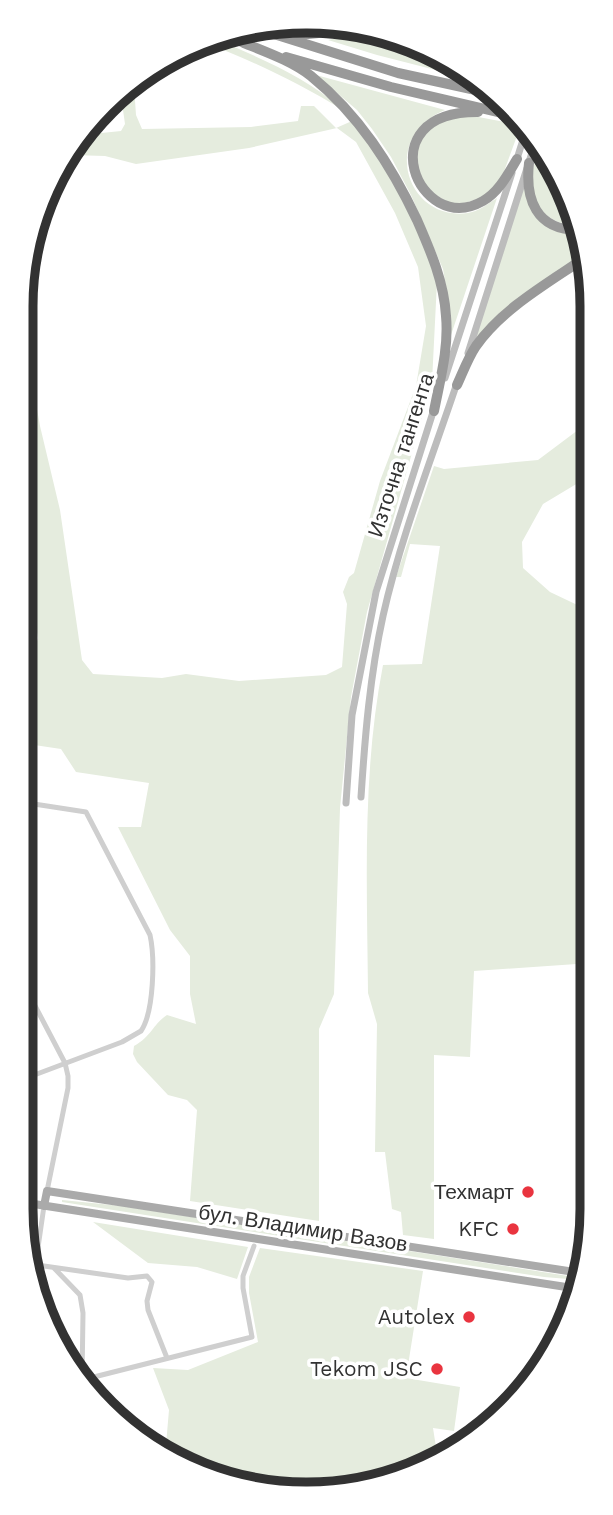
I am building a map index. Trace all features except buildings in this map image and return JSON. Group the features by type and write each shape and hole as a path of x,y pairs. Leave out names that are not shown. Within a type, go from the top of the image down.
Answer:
{"highway":[{"path":"279,35 398,73 472,89"},
{"path":"241,42 278,57 309,75 343,107 390,165 433,256 443,287 447,318 446,348 434,411"},
{"path":"244,43 355,78 498,113"},
{"path":"498,113 454,113 438,118 425,127 416,139 413,155 414,171 419,185 439,202 450,206 473,205 495,192 517,159"},
{"path":"529,163 529,194 537,212 549,223 568,229"},
{"path":"457,385 476,347 493,327 531,295 576,264"}],"main road":[{"path":"44,1206 47,1191"},
{"name":"бул. Владимир Вазов","path":"47,1191 572,1272"},
{"name":"бул. Владимир Вазов","path":"33,1204 568,1287"}],"street":[{"name":"Източна тангента","path":"346,803 352,715 376,592 523,140"},
{"name":"Източна тангента","path":"361,797 368,712 383,617 400,555 532,153"},
{"path":"33,804 86,812 141,916 153,946 154,963 144,1027 134,1036 33,1075"},
{"path":"33,1002 65,1063 69,1083 47,1191"},
{"path":"36,1247 44,1206"},
{"path":"92,1377 252,1337 243,1276 254,1246"},
{"path":"40,1266 128,1278 147,1276 152,1282 147,1301 148,1310 167,1357"},
{"path":"54,1268 80,1295 83,1313 82,1364"}],"shaded area":[{"path":"345,36 377,43 411,54 448,73 377,55 328,40"},
{"path":"229,45 268,62 299,78 343,110 310,91 218,48"},
{"path":"316,75 445,110 424,123 412,139 407,157 409,175 417,192 430,205 447,212 472,212 497,198 449,341 450,310 443,269 411,195 391,157 357,110"},
{"path":"135,94 136,115 142,129 251,127 298,121 301,106 314,106 336,128 352,121 387,167 423,241 437,282 432,382 367,612 351,697 340,808 334,994 319,1029 319,1221 190,1201 197,1110 187,1100 168,1095 137,1062 133,1054 134,1046 167,1015 196,1024 190,994 190,956 170,930 118,827 141,827 149,783 76,772 61,749 33,745 33,656 38,638 33,608 33,387 60,510 82,660 93,674 162,678 186,674 239,681 326,675 342,667 347,604 343,592 349,577 354,573 380,481 416,386 426,326 418,267 395,213 356,142 337,128 249,148 136,164 105,156 79,155 95,134 121,131 125,124 122,104"},
{"path":"468,115 509,123 518,134 502,177 487,196 461,204 450,203 429,191 416,170 418,139 438,121"},
{"path":"536,158 552,186 567,225 551,218 538,206 532,190"},
{"path":"525,181 530,204 537,217 558,232 569,233 575,262 473,345"},
{"path":"580,428 578,483 543,504 522,542 523,568 550,592 580,606 580,964 474,971 470,1057 434,1055 434,1239 403,1235 401,1212 392,1209 385,1152 375,1152 377,1024 368,993 369,787 376,706 383,665 422,664 440,546 410,544 401,577 396,577 434,466 444,469 538,460"},
{"path":"62,1202 122,1206 571,1276 570,1279 544,1277"},
{"path":"93,1222 248,1247 237,1279 197,1267 148,1263"},
{"path":"260,1248 423,1271 406,1378 460,1387 454,1431 433,1428 436,1449 394,1467 360,1476 306,1482 236,1472 202,1461 166,1443 169,1410 153,1368 188,1370 258,1342 249,1293 249,1277"}],"place":[{"name":"Техмарт","path":"528,1192"},
{"name":"KFC","path":"513,1229"},
{"name":"Autolex","path":"469,1317"},
{"name":"Tekom JSC","path":"437,1369"}]}
